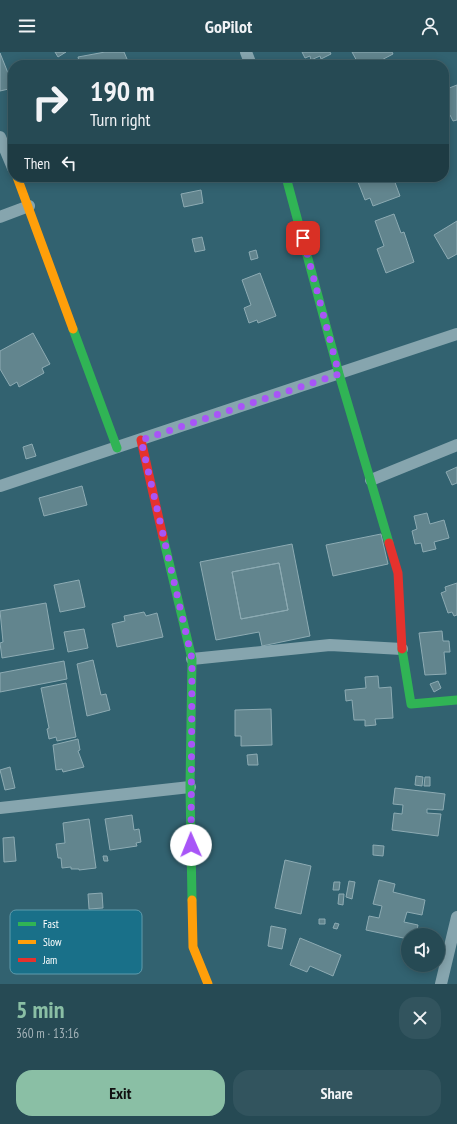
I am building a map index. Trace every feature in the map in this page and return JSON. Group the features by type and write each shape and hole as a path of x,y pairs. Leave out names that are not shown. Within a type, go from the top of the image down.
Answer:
{"street":[{"path":"0,137 8,156"},
{"path":"19,182 117,448"},
{"path":"287,182 339,374 398,573 402,649 411,704 457,700"},
{"path":"0,217 29,206"},
{"path":"0,486 457,334"},
{"path":"141,440 192,659 190,787 193,947 208,984"},
{"path":"371,480 457,445"},
{"path":"192,659 330,645 402,649"},
{"path":"0,808 190,787"},
{"path":"441,984 457,917"}],"building":[{"path":"55,52 66,52 58,57"},
{"path":"105,52 124,52 127,59 79,60 78,57"},
{"path":"302,52 330,52 331,54 321,59 320,56 311,60 310,56 305,58"},
{"path":"352,52 392,52 393,54 382,60 356,60"},
{"path":"0,53 8,73 8,89 0,91"},
{"path":"457,85 457,120 453,121 449,115 449,88"},
{"path":"358,182 395,182 400,196 373,206 370,198 365,200"},
{"path":"201,190 203,203 184,207 181,194"},
{"path":"394,214 401,233 404,232 414,262 386,273 377,249 384,246 375,221"},
{"path":"457,221 457,254 448,259 434,235"},
{"path":"202,237 205,250 195,252 192,239"},
{"path":"256,250 258,258 251,260 249,252"},
{"path":"260,273 276,316 258,323 257,320 249,323 244,308 251,305 242,280"},
{"path":"33,333 50,364 42,368 44,373 19,387 17,382 10,386 0,369 0,351"},
{"path":"32,444 36,456 26,459 23,447"},
{"path":"457,467 457,483 452,485 446,472"},
{"path":"82,486 87,505 44,516 39,498"},
{"path":"427,513 430,524 444,520 449,538 434,542 436,549 423,552 421,543 415,544 412,531 417,529 414,516"},
{"path":"381,534 388,564 333,576 326,545"},
{"path":"292,544 310,636 262,646 259,632 216,640 200,562","holes":["279,563 288,610 241,619 232,572"]},
{"path":"279,563 288,610 241,619 232,572"},
{"path":"79,580 85,607 60,612 54,585"},
{"path":"457,583 457,615 454,616 452,612 448,613 441,593 446,591 445,587"},
{"path":"46,603 54,649 2,658 0,643 3,642 0,611"},
{"path":"144,612 146,616 157,613 163,637 117,647 112,624 125,621 124,616"},
{"path":"84,629 88,648 68,652 64,632"},
{"path":"442,631 443,641 449,641 450,652 444,652 446,674 425,675 419,633"},
{"path":"93,660 101,695 106,694 110,710 87,716 77,664"},
{"path":"64,661 67,679 0,692 0,673"},
{"path":"378,676 379,688 391,687 393,718 375,719 376,725 365,726 365,720 354,720 352,700 346,701 345,690 366,688 365,677"},
{"path":"438,681 441,688 434,692 430,684"},
{"path":"66,683 76,737 57,741 56,737 49,739 47,729 49,728 41,688"},
{"path":"271,709 272,745 241,746 241,736 235,736 235,710"},
{"path":"78,739 80,750 78,751 84,767 63,772 62,769 56,770 53,745"},
{"path":"257,754 258,765 248,765 247,755"},
{"path":"10,767 15,788 5,790 0,770"},
{"path":"416,776 423,777 422,786 415,785"},
{"path":"425,777 430,777 430,786 424,786"},
{"path":"395,788 445,794 443,810 427,809 427,813 441,814 438,836 392,830 394,813 402,814 403,805 393,804"},
{"path":"132,815 134,830 139,829 141,842 136,843 137,846 110,850 105,819"},
{"path":"89,819 96,868 79,870 71,869 71,867 62,868 61,858 58,858 56,844 65,843 63,823"},
{"path":"14,837 16,861 4,862 3,838"},
{"path":"373,845 384,846 383,856 373,855"},
{"path":"103,856 107,856 108,861 104,861"},
{"path":"285,860 311,866 301,914 275,908"},
{"path":"379,880 395,884 393,892 425,900 422,915 407,912 404,922 418,925 417,928 401,928 401,938 366,930 369,916 379,918 382,906 373,904"},
{"path":"349,881 355,882 352,899 346,897"},
{"path":"334,882 340,882 339,890 333,890"},
{"path":"102,893 103,908 89,909 88,894"},
{"path":"339,894 344,894 343,905 338,904"},
{"path":"319,919 325,919 325,924 319,924"},
{"path":"335,923 339,924 337,929 333,928"},
{"path":"271,926 286,929 282,949 268,946"},
{"path":"300,938 341,955 333,976 310,966 307,972 290,965"}],"traffic: fast":[{"path":"287,182 339,374 389,543"},
{"path":"73,329 117,448"},
{"path":"163,537 192,659 190,787 192,900"},
{"path":"402,649 411,704 457,700"}],"traffic: slow":[{"path":"19,182 73,329"},
{"path":"192,900 193,947 208,984"}],"traffic: jam":[{"path":"141,440 163,537"},
{"path":"389,543 398,573 402,649"}],"route":[{"path":"191,845 190,787 192,659 141,440 339,374 303,238"}]}
